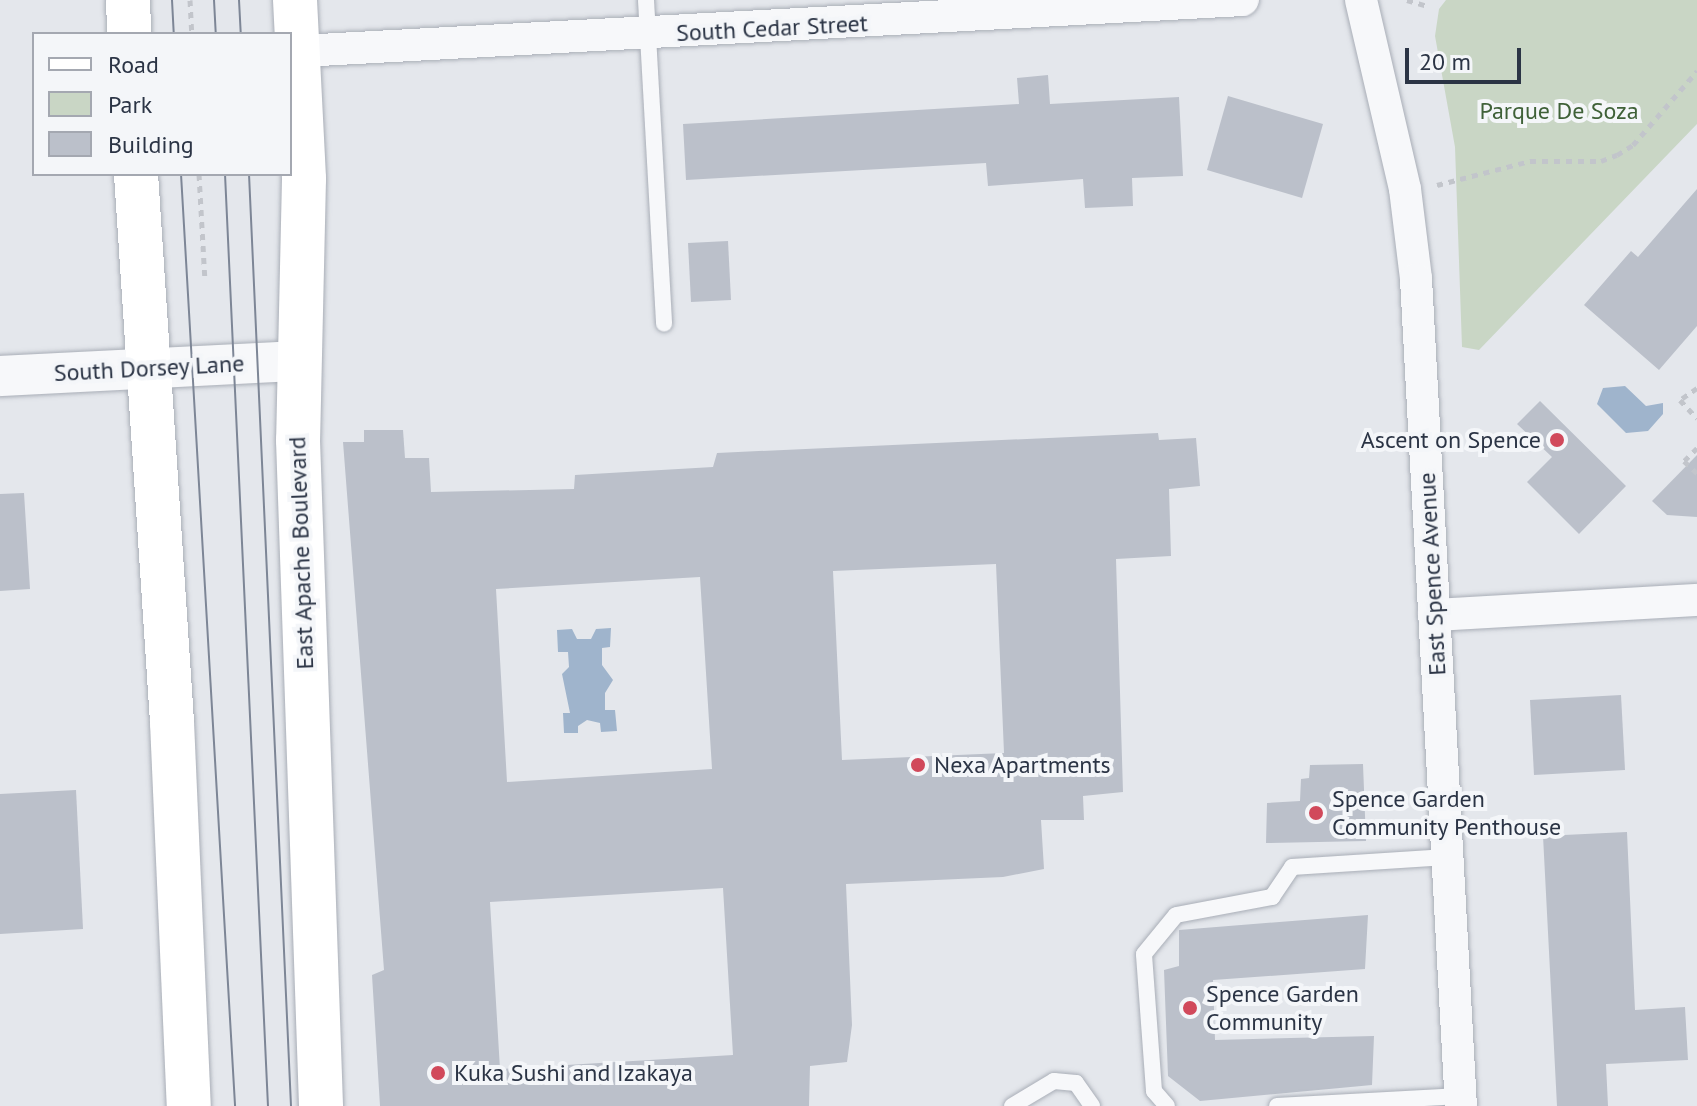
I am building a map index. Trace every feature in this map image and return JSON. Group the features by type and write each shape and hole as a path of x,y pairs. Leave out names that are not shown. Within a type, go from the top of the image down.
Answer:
{"main road":[{"path":"128,0 129,32"},
{"name":"East Apache Boulevard","path":"295,0 301,51 304,223 299,361 321,1106"},
{"path":"136,176 174,769 189,1106"}],"street":[{"name":"South Cedar Street","path":"301,51 648,35 924,10 1243,0"},
{"name":"East Spence Avenue","path":"1361,0 1405,189 1423,372 1461,1101"},
{"name":"South Dorsey Lane","path":"0,376 299,361"},
{"path":"1434,615 1697,600"}],"lane":[{"path":"646,0 664,324"},
{"path":"1167,1106 1154,1091 1144,954 1176,915 1272,897 1292,867 1447,857"},
{"path":"1012,1106 1054,1081 1076,1083 1092,1106"},
{"path":"1277,1106 1461,1101"}],"path":[{"path":"190,0 192,32"},
{"path":"1407,0 1428,6"},
{"path":"1405,189 1530,161 1601,161 1617,155 1633,145 1697,71"},
{"path":"199,176 205,281"},
{"path":"1697,388 1680,400 1697,418"},
{"path":"1697,448 1684,461 1697,473"}],"green space":[{"name":"Parque De Soza","path":"1446,0 1697,0 1697,124 1479,350 1462,347 1455,147 1435,36 1439,9"}],"water":[{"path":"1625,386 1646,406 1663,403 1663,414 1648,431 1626,433 1597,404 1603,388"},
{"path":"611,628 610,647 602,648 602,665 613,680 605,693 605,710 615,710 617,731 601,732 600,723 587,720 578,726 578,733 564,733 563,713 570,713 562,674 569,667 568,652 558,652 557,630 572,629 577,639 591,639 596,629"}],"building":[{"path":"1048,75 1050,104 1179,97 1183,176 1132,178 1133,206 1085,208 1083,179 988,186 986,163 686,180 683,124 1019,104 1017,78"},
{"path":"1228,96 1323,124 1302,198 1207,170"},
{"path":"1697,189 1697,326 1659,370 1584,305 1631,251 1638,257"},
{"path":"728,241 731,300 691,302 688,243"},
{"path":"1540,401 1626,486 1579,534 1527,482 1552,457 1517,424"},
{"name":"Nexa Apartments","path":"364,430 403,430 405,458 429,458 431,492 574,489 575,475 713,467 717,453 1158,433 1159,440 1196,438 1200,486 1169,489 1171,556 1116,559 1123,792 1083,796 1084,820 1041,820 1044,869 1003,877 846,884 852,1025 847,1062 810,1066 809,1106 380,1106 372,975 384,970 343,442 364,442","holes":["996,564 1004,753 842,760 833,571","700,577 712,769 507,782 496,589","723,888 733,1055 500,1069 490,902"]},
{"path":"1697,455 1697,517 1667,515 1652,501"},
{"path":"24,493 30,589 0,591 0,494"},
{"path":"1621,695 1625,770 1534,775 1530,700"},
{"name":"Spence Garden Community Penthouse","path":"1363,764 1366,841 1266,843 1267,803 1300,801 1301,779 1309,778 1310,765"},
{"path":"76,790 83,929 0,934 0,794"},
{"path":"1627,832 1635,1010 1685,1007 1688,1060 1606,1064 1608,1106 1557,1106 1543,836"},
{"name":"Spence Garden Community","path":"1368,915 1365,969 1213,980 1215,1040 1374,1036 1372,1085 1200,1101 1168,1076 1164,970 1179,966 1179,930"}],"tram line":[{"path":"172,0 174,32"},
{"path":"214,0 216,32"},
{"path":"239,0 241,32"},
{"path":"181,176 235,1106"},
{"path":"225,176 268,1106"},
{"path":"249,176 291,1106"}],"place":[{"name":"Ascent on Spence","path":"1557,440"},
{"name":"Nexa Apartments","path":"918,765"},
{"name":"Spence Garden Community Penthouse","path":"1316,813"},
{"name":"Spence Garden Community","path":"1190,1008"},
{"name":"Kuka Sushi and Izakaya","path":"438,1073"}]}
